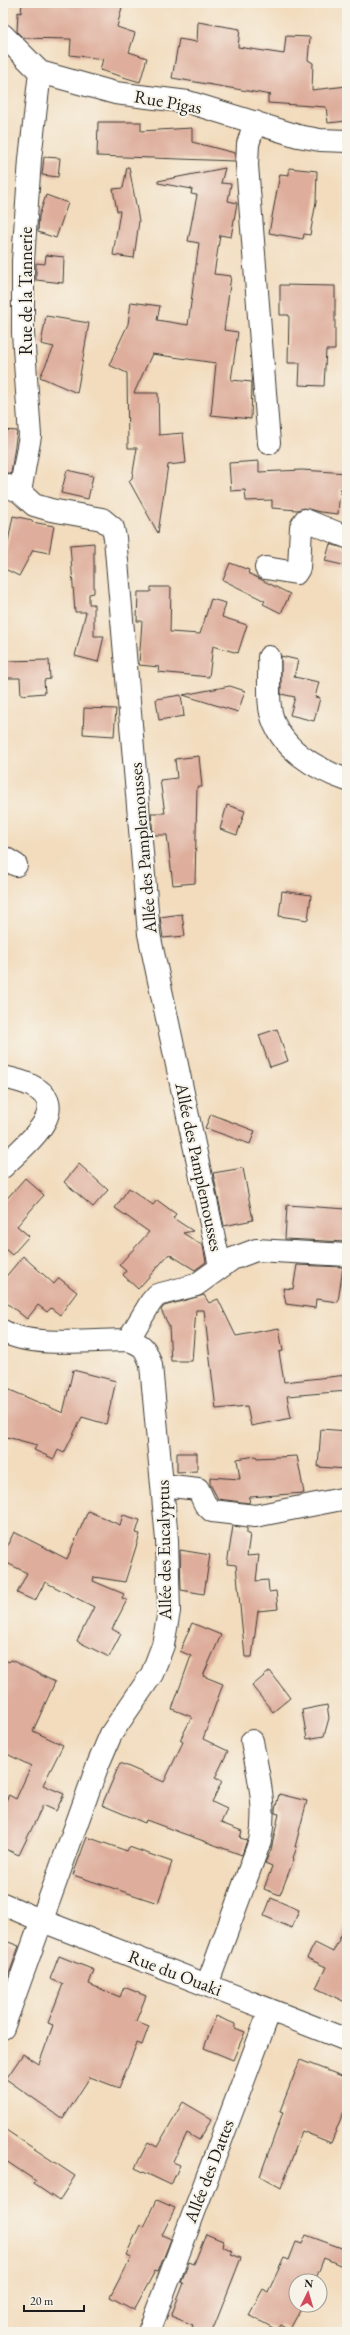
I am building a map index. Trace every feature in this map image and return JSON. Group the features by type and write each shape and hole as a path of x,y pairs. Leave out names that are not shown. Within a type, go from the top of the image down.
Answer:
{"street":[{"name":"Rue Pigas","path":"3,35 40,72 115,93 188,102 320,140 347,141"},
{"name":"Rue de la Tannerie","path":"9,493 30,436 24,333 23,261 30,159 40,72"},
{"path":"255,122 248,144 246,165 269,442"},
{"name":"Allée des Pamplemousses","path":"9,493 46,508 102,519 113,528 149,934 220,1266"},
{"path":"266,568 291,573 296,572 299,568 301,527 304,520 347,537"},
{"path":"269,657 270,712 276,727 302,757 323,771 347,780"},
{"path":"3,1076 30,1085 44,1094 50,1105 48,1118 40,1130 3,1167"},
{"path":"3,1331 17,1338 38,1340 128,1340 150,1302 157,1295 196,1285 210,1276 220,1266 256,1250 347,1255"},
{"name":"Allée des Eucalyptus","path":"3,2028 40,1920 97,1767 111,1734 152,1674 163,1645 169,1611 168,1540 151,1365 148,1354 140,1344 128,1340"},
{"path":"163,1486 196,1488 200,1491 208,1508 212,1511 254,1516 347,1498"},
{"path":"206,1986 260,1841 264,1822 264,1802 252,1741"},
{"name":"Rue du Ouaki","path":"3,1904 206,1986 347,2040"},
{"name":"Allée des Dattes","path":"149,2332 270,2010"}],"building":[{"path":"22,3 123,3 117,27 135,33 129,52 147,58 140,82 100,70 103,59 70,55 71,39 23,38 17,32 18,12 21,13"},
{"path":"198,22 240,29 238,47 284,54 286,36 310,37 308,60 313,63 312,90 347,86 347,121 328,123 326,107 268,103 268,95 271,95 172,78 179,39 197,42"},
{"path":"98,122 141,122 141,131 192,128 192,142 235,153 235,161 97,156"},
{"path":"44,157 60,158 58,177 42,175"},
{"path":"127,167 129,167 139,221 134,258 113,255 120,211 117,211 113,189 123,188"},
{"path":"225,168 221,183 231,184 228,201 237,203 231,237 220,235 214,274 231,276 224,330 238,332 231,380 252,382 251,419 211,415 216,363 152,354 134,393 158,393 159,435 183,433 186,463 168,465 158,533 129,481 132,478 137,448 128,448 127,373 109,365 128,324 131,302 160,306 157,320 188,325 199,243 188,241 197,195 191,194 192,189 158,183 158,181"},
{"path":"289,168 317,171 316,202 310,235 304,234 303,239 269,233 280,174 289,175"},
{"path":"46,195 68,203 56,238 38,232 39,216"},
{"path":"46,255 64,257 63,283 36,280 36,263 45,264"},
{"path":"280,285 335,286 335,350 326,350 324,386 299,385 300,363 288,363 289,315 280,315"},
{"path":"46,316 89,323 77,393 40,377 54,347 41,344"},
{"path":"3,430 17,431 11,474 3,472"},
{"path":"259,461 259,472 302,470 347,473 347,489 340,489 338,514 304,508 297,510 272,508 272,500 246,501 245,490 231,491 229,463"},
{"path":"67,470 93,476 88,499 61,493"},
{"path":"13,516 32,520 32,522 54,526 49,553 33,550 19,576 3,568"},
{"path":"94,543 94,593 89,594 89,604 94,604 94,636 104,636 98,662 75,656 86,612 75,612 70,545"},
{"path":"330,544 347,549 347,566 325,561"},
{"path":"230,563 249,570 248,573 290,594 281,613 263,604 265,601 223,580"},
{"path":"151,587 171,587 170,632 200,634 211,599 226,603 222,617 247,625 238,653 213,646 209,677 158,672 159,667 139,665 142,621 137,621 138,592 151,592"},
{"path":"281,656 298,660 294,677 319,682 315,697 320,698 314,721 290,715 295,697 281,694"},
{"path":"49,660 50,679 44,680 45,693 21,695 20,678 3,678 3,661"},
{"path":"230,686 245,691 238,712 183,695"},
{"path":"181,695 184,716 159,720 156,699"},
{"path":"84,708 116,709 114,736 83,734"},
{"path":"199,756 202,787 197,787 195,883 173,885 167,835 153,835 151,813 165,813 160,780 177,778 175,759"},
{"path":"227,805 245,811 237,835 220,829"},
{"path":"282,891 311,895 308,920 279,916"},
{"path":"182,914 185,936 163,938 160,917"},
{"path":"277,1029 288,1061 270,1067 259,1035"},
{"path":"211,1114 255,1131 250,1144 205,1128"},
{"path":"79,1164 108,1190 93,1207 64,1182"},
{"path":"243,1168 253,1220 224,1226 213,1173"},
{"path":"25,1178 44,1195 17,1226 29,1236 12,1255 3,1247 3,1203"},
{"path":"129,1188 153,1205 157,1200 176,1214 173,1218 193,1231 183,1233 203,1246 206,1262 195,1270 169,1254 138,1289 123,1275 126,1271 119,1265 149,1232 115,1208"},
{"path":"287,1205 347,1209 346,1242 285,1239"},
{"path":"23,1256 54,1284 59,1278 77,1292 60,1315 51,1308 47,1312 38,1305 27,1319 3,1300 3,1280"},
{"path":"297,1265 343,1267 338,1302 316,1299 315,1308 286,1304 283,1288 293,1289"},
{"path":"204,1295 209,1303 218,1299 236,1336 279,1328 283,1351 279,1352 284,1382 347,1375 347,1391 287,1396 291,1418 251,1426 247,1406 216,1409 204,1310 196,1310 192,1361 171,1361 169,1326 161,1310 164,1306"},
{"path":"73,1370 116,1381 106,1424 82,1417 64,1453 58,1450 54,1459 34,1450 37,1445 3,1436 3,1387 63,1413"},
{"path":"321,1429 347,1431 347,1469 318,1467"},
{"path":"177,1453 197,1453 197,1471 177,1472"},
{"path":"256,1456 257,1458 297,1456 304,1493 250,1497 249,1503 218,1499 210,1484 210,1477 240,1479 237,1459"},
{"path":"88,1511 120,1525 123,1515 140,1520 136,1533 140,1534 125,1582 94,1577 93,1581 124,1594 122,1598 127,1600 112,1629 121,1634 109,1657 77,1641 94,1607 45,1582 35,1601 17,1593 27,1573 3,1561 3,1554 14,1532 67,1559"},
{"path":"233,1526 247,1528 247,1534 250,1534 247,1556 259,1555 256,1581 268,1580 269,1592 276,1591 278,1609 258,1611 252,1657 245,1657 236,1565 227,1564"},
{"path":"180,1550 210,1555 204,1594 181,1590"},
{"path":"192,1623 221,1635 203,1676 223,1684 203,1739 228,1751 215,1778 222,1781 212,1802 227,1809 221,1823 242,1831 240,1838 247,1840 242,1855 146,1820 145,1823 102,1805 120,1763 164,1782 183,1742 180,1740 192,1717 172,1709 191,1656 180,1651"},
{"path":"3,1659 9,1662 11,1660 55,1682 33,1731 63,1745 43,1785 64,1794 56,1811 43,1805 19,1855 3,1848 3,1806 9,1795 16,1799 31,1766 3,1752"},
{"path":"270,1671 290,1698 273,1712 252,1686"},
{"path":"327,1705 329,1718 324,1736 307,1739 302,1710"},
{"path":"279,1794 307,1801 295,1847 297,1847 293,1858 294,1859 280,1895 264,1889 272,1866 265,1863 271,1850 279,1814 275,1813 275,1810"},
{"path":"87,1837 127,1851 129,1847 172,1862 158,1903 73,1875"},
{"path":"271,1898 299,1910 292,1928 264,1916"},
{"path":"347,1923 347,2003 316,1988 326,1967 307,1958 315,1943 333,1952"},
{"path":"3,1940 19,1946 3,1991"},
{"path":"59,1956 94,1970 89,1984 120,1997 124,1987 146,1996 136,2021 149,2026 142,2045 137,2043 119,2088 90,2077 63,2119 6,2079 23,2054 39,2064 53,2025 48,2023 63,1984 50,1979"},
{"path":"216,2016 235,2024 235,2028 245,2032 233,2060 204,2048"},
{"path":"300,2060 347,2078 347,2114 343,2113 331,2143 302,2131 281,2188 260,2176 283,2112 280,2111"},
{"path":"183,2102 212,2119 199,2140 187,2133 173,2162 180,2165 171,2185 135,2168 148,2142 157,2147"},
{"path":"3,2128 75,2176 59,2201 34,2184 36,2181 3,2159"},
{"path":"157,2200 175,2208 162,2235 171,2239 158,2272 155,2271 134,2310 110,2297 131,2257 126,2255 140,2225 144,2227"},
{"path":"206,2234 223,2241 222,2246 233,2251 231,2254 241,2258 212,2332 191,2332 193,2325 171,2316 184,2283 181,2282 189,2262 194,2264"},
{"path":"306,2235 347,2250 347,2268 324,2258 318,2273 288,2273 288,2313 299,2313 290,2329 281,2324 277,2330 249,2315 263,2289 268,2292 284,2258 289,2260 296,2242 302,2244"}]}
